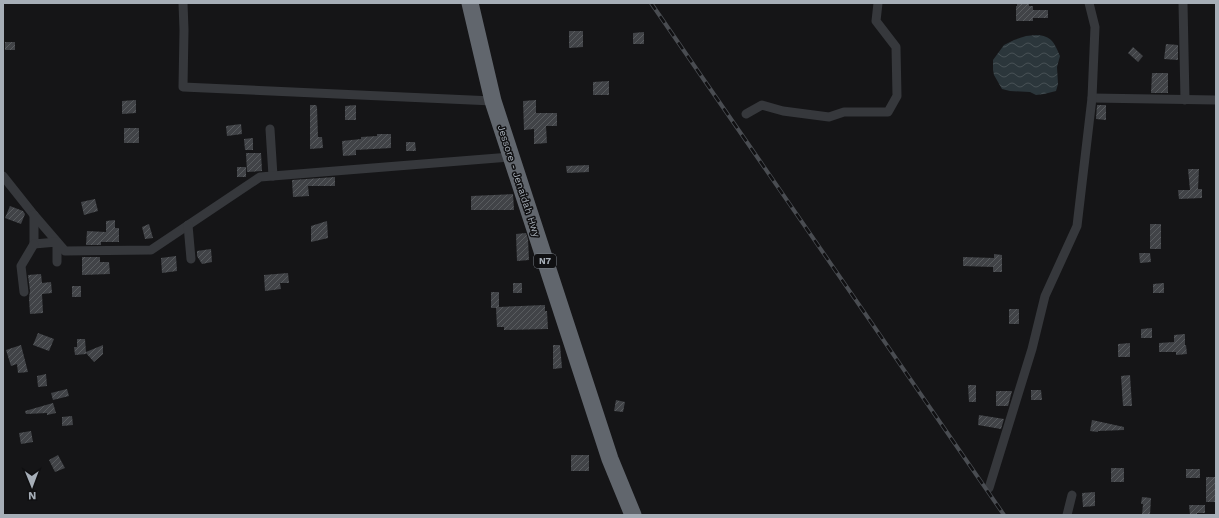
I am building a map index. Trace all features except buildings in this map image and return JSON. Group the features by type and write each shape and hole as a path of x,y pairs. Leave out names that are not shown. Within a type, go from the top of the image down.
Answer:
{"highway":[{"name":"Jessore - Jenaidah Hwy","path":"470,3 492,101 610,459 633,515"}],"street":[{"path":"183,3 183,87 492,101"},
{"path":"746,114 762,105 783,111 829,117 844,112 888,112 897,96 896,47 876,21 878,3"},
{"path":"989,488 1032,349 1045,296 1077,226 1092,98 1095,27 1090,3"},
{"path":"1183,3 1185,100"},
{"path":"1092,98 1216,100"},
{"path":"270,129 273,176"},
{"path":"3,176 65,251 151,250 260,177 511,157"},
{"path":"24,292 21,266 34,244 34,215"},
{"path":"188,225 191,259"},
{"path":"34,244 57,242"},
{"path":"57,242 57,262"},
{"path":"1067,515 1072,495"}],"water":[{"path":"1036,35 1049,38 1056,47 1060,56 1057,67 1058,84 1056,91 1036,95 1030,92 1002,89 994,75 993,60 1004,45 1026,36"}],"railway":[{"path":"651,3 1004,515"}]}
